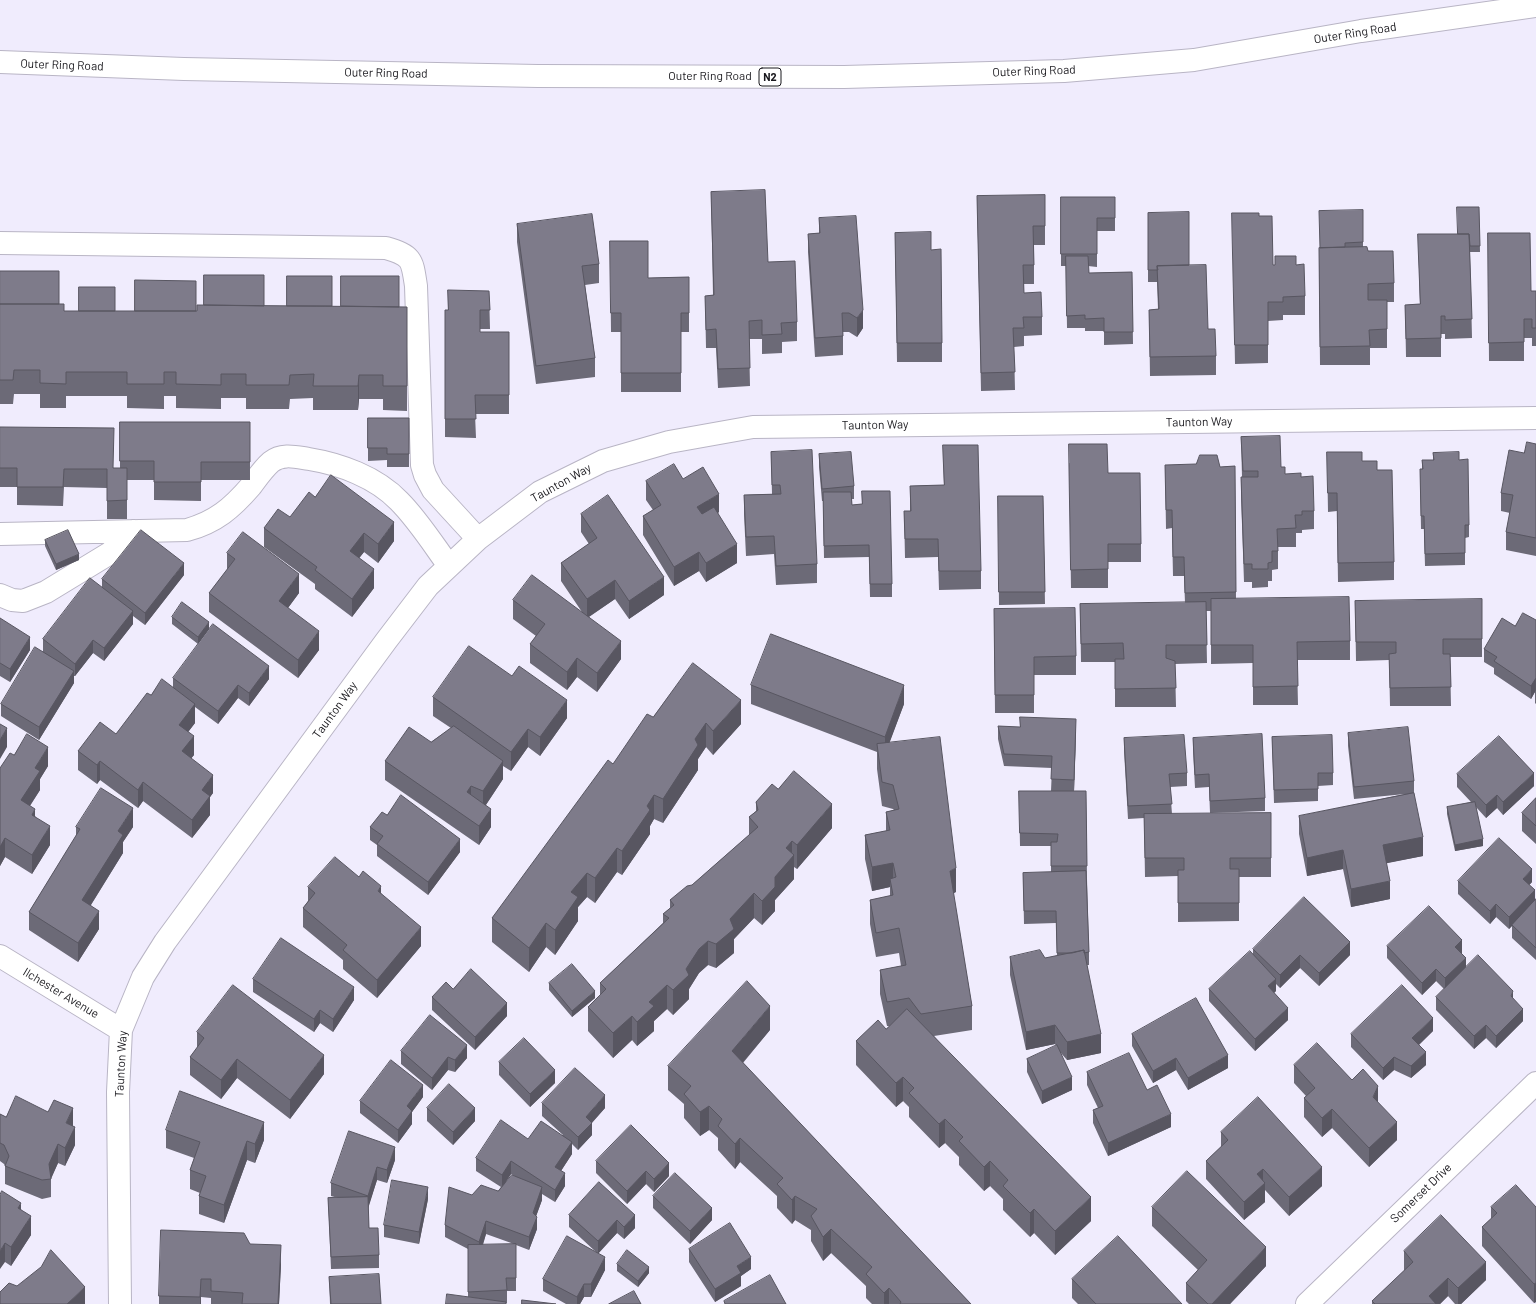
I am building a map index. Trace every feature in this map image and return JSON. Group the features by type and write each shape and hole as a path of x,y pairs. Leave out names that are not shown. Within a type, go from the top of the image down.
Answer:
{"main road":[{"name":"Outer Ring Road","path":"0,62 192,69 538,76 844,77 1064,71 1194,60 1361,31 1536,6"},
{"path":"0,243 386,248 404,254 410,260 413,268 416,286 420,438 425,475 433,490 478,539"},
{"name":"Taunton Way","path":"120,1304 118,1092 121,1030 143,977 166,942 386,641 428,586 478,539 540,492 604,461 669,442 753,426 1536,418"},
{"path":"0,534 187,530 211,521 236,504 271,462 279,458 289,456 324,462 372,480 399,500 449,566"},
{"path":"0,595 12,600 23,601 46,592 110,553 134,531"},
{"name":"Ilchester Avenue","path":"0,956 121,1030"},
{"name":"Somerset Drive","path":"1306,1304 1536,1083"}],"building":[{"path":"765,190 768,262 795,261 797,322 781,323 782,334 762,335 762,320 749,321 750,368 718,369 716,329 706,330 705,296 714,295 711,192"},
{"path":"1045,195 1045,226 1033,226 1034,265 1023,265 1024,293 1041,292 1042,317 1023,317 1024,328 1013,328 1015,372 981,373 977,196"},
{"path":"1061,197 1115,197 1115,218 1097,218 1097,254 1061,254"},
{"path":"1457,207 1479,207 1480,246 1470,246 1469,234 1458,234"},
{"path":"1363,210 1363,242 1345,243 1345,247 1320,248 1319,211"},
{"path":"1189,212 1189,265 1157,266 1158,270 1148,270 1148,213"},
{"path":"1232,213 1259,213 1259,216 1272,216 1273,265 1275,265 1275,256 1296,256 1296,265 1304,264 1305,296 1283,297 1283,302 1268,302 1268,345 1235,345"},
{"path":"592,214 599,264 582,266 595,358 536,366 517,224"},
{"path":"856,216 863,310 857,318 849,313 842,313 843,336 815,338 808,234 820,233 819,218"},
{"path":"931,232 931,250 941,249 942,343 897,343 895,233"},
{"path":"1488,233 1530,233 1531,291 1536,291 1536,328 1532,328 1532,319 1524,319 1524,342 1489,343"},
{"path":"1418,234 1469,234 1472,319 1445,320 1445,316 1441,316 1441,338 1406,339 1405,305 1420,304"},
{"path":"610,241 648,241 648,278 689,277 689,313 681,313 681,373 621,373 621,313 611,313"},
{"path":"1367,247 1368,251 1393,251 1394,283 1368,284 1368,300 1387,300 1387,329 1369,330 1370,346 1320,347 1319,248"},
{"path":"1066,256 1088,256 1089,273 1132,272 1133,332 1104,332 1104,318 1085,319 1085,315 1067,316"},
{"path":"1206,265 1208,329 1215,329 1216,356 1150,357 1149,310 1159,309 1157,266"},
{"path":"0,271 59,271 59,304 0,304"},
{"path":"204,275 264,275 264,306 204,305"},
{"path":"287,276 332,276 332,306 287,306"},
{"path":"341,276 399,276 399,307 341,306"},
{"path":"135,280 196,281 196,311 135,311"},
{"path":"79,287 115,287 115,311 79,311"},
{"path":"448,290 489,291 490,310 480,310 480,332 509,332 509,395 475,395 476,419 445,419 445,310 448,310"},
{"path":"0,304 64,304 64,311 197,311 197,305 407,307 407,386 383,386 383,375 359,375 358,386 313,386 314,374 290,375 289,385 246,385 246,374 221,374 221,385 176,384 176,372 164,372 164,384 127,384 127,372 66,372 66,384 40,383 40,370 14,370 13,380 0,380"},
{"path":"368,418 409,418 409,454 387,454 387,448 368,448"},
{"path":"120,422 250,422 250,462 201,462 201,482 154,482 154,461 120,461"},
{"path":"0,427 114,428 113,468 127,468 127,500 107,501 107,469 64,469 63,487 17,487 17,468 0,468"},
{"path":"1280,436 1281,467 1285,467 1285,474 1301,473 1301,477 1313,476 1314,511 1302,511 1302,515 1295,515 1296,528 1277,529 1278,551 1272,551 1272,562 1268,563 1268,569 1252,569 1252,564 1244,564 1241,477 1258,477 1258,471 1243,471 1241,437"},
{"path":"1527,442 1536,444 1536,538 1506,532 1513,495 1501,493 1509,450 1524,453"},
{"path":"1069,444 1107,444 1108,473 1140,473 1141,544 1108,544 1108,569 1071,570"},
{"path":"943,445 978,445 981,571 939,571 938,539 905,539 904,511 911,511 910,486 944,485"},
{"path":"812,450 817,564 776,566 774,536 746,537 744,495 781,494 780,485 772,485 771,452"},
{"path":"851,452 854,486 822,489 819,454"},
{"path":"1327,452 1362,452 1362,461 1377,461 1377,470 1392,470 1394,562 1338,563 1337,493 1328,493"},
{"path":"1459,452 1459,460 1468,459 1469,525 1465,525 1465,553 1425,554 1424,516 1421,516 1420,469 1423,469 1422,460 1434,460 1433,453"},
{"path":"1200,455 1217,455 1220,467 1235,466 1236,592 1185,593 1184,557 1173,557 1172,510 1166,510 1165,465 1196,464"},
{"path":"674,464 683,479 703,467 719,494 697,507 702,514 714,507 737,544 706,563 699,552 674,567 643,516 661,505 646,481"},
{"path":"331,475 394,522 378,544 364,533 350,551 374,569 352,599 315,570 317,567 264,528 278,509 290,517 309,492 315,497"},
{"path":"862,491 890,491 892,584 870,584 869,545 824,546 823,492 851,492 852,505 862,504"},
{"path":"608,495 664,577 629,601 615,580 587,599 561,563 597,538 581,514"},
{"path":"998,496 1043,496 1045,592 999,592"},
{"path":"68,530 79,554 56,564 45,540"},
{"path":"141,530 184,563 145,613 102,579"},
{"path":"243,532 299,574 279,601 319,631 298,660 209,593 235,559 227,553"},
{"path":"532,575 621,641 597,673 577,658 567,672 530,644 545,624 513,600"},
{"path":"90,578 133,611 104,648 93,640 75,664 43,639"},
{"path":"1349,597 1350,641 1297,642 1298,686 1253,687 1253,645 1211,645 1211,599"},
{"path":"1482,599 1482,639 1443,639 1443,654 1450,654 1451,687 1390,688 1389,654 1396,653 1396,642 1356,642 1355,601"},
{"path":"182,602 209,622 198,637 172,617"},
{"path":"1206,602 1207,645 1166,645 1166,658 1175,661 1176,688 1115,689 1115,659 1124,659 1123,643 1081,644 1080,604"},
{"path":"1075,608 1076,656 1034,657 1034,695 995,695 994,609"},
{"path":"1523,613 1536,620 1536,678 1531,686 1494,661 1497,657 1484,649 1502,618 1515,626"},
{"path":"0,618 30,637 10,669 0,663"},
{"path":"213,624 269,666 249,693 238,685 218,711 173,678"},
{"path":"771,634 904,685 885,737 751,685"},
{"path":"469,646 512,676 519,666 567,700 540,737 528,729 511,752 433,697"},
{"path":"35,647 74,671 39,727 1,704"},
{"path":"693,663 741,700 713,731 706,723 695,739 698,745 663,799 654,795 647,806 650,810 622,851 617,848 595,878 587,873 571,892 578,897 555,930 546,923 529,948 492,918 608,760 613,764 647,714 653,717"},
{"path":"162,679 195,704 179,725 194,736 182,751 213,775 202,790 210,796 192,820 143,782 138,790 100,761 97,765 78,751 100,722 116,734 147,693 151,695"},
{"path":"1020,717 1076,719 1074,780 1051,779 1052,756 1004,754 998,726 1020,727"},
{"path":"0,724 7,728 0,740"},
{"path":"454,726 503,761 483,791 471,786 467,792 491,809 479,826 385,761 409,727 431,742"},
{"path":"1408,727 1414,781 1354,787 1348,733"},
{"path":"27,734 48,747 35,768 40,771 21,800 35,809 32,815 50,826 32,855 5,838 0,847 0,768 10,753 14,755"},
{"path":"1262,734 1265,798 1210,801 1209,774 1195,775 1193,738"},
{"path":"1184,735 1187,773 1169,774 1172,804 1128,806 1124,738"},
{"path":"1332,735 1333,773 1318,773 1318,789 1274,790 1272,737"},
{"path":"1499,736 1534,773 1503,802 1497,795 1486,805 1457,774"},
{"path":"940,737 956,868 950,871 972,1006 921,1014 909,998 887,1002 880,970 906,965 899,928 876,933 870,900 893,895 890,879 896,877 893,863 872,867 865,835 890,830 886,812 899,809 893,785 882,782 877,744"},
{"path":"794,771 832,804 797,845 792,841 786,848 794,855 775,877 775,887 762,901 754,893 730,919 734,929 716,944 708,941 699,949 686,969 689,975 673,990 667,985 649,1002 654,1006 637,1022 632,1016 613,1033 588,1007 606,989 600,983 669,918 663,914 674,905 670,900 687,886 692,885 758,827 749,817 758,810 756,802 772,784 778,789"},
{"path":"101,788 133,808 118,831 123,835 82,900 99,911 78,943 29,912 80,829 76,827"},
{"path":"1019,791 1086,791 1087,866 1051,866 1051,842 1057,842 1058,834 1020,833"},
{"path":"1414,793 1423,837 1383,845 1390,881 1351,889 1343,850 1307,858 1299,816"},
{"path":"401,795 460,839 428,882 377,844 383,836 370,827 382,812 387,815"},
{"path":"1536,798 1536,826 1522,813"},
{"path":"1475,802 1483,839 1455,845 1447,807"},
{"path":"1271,813 1271,858 1230,858 1230,869 1239,869 1239,903 1178,903 1178,870 1184,870 1184,858 1145,858 1144,814"},
{"path":"1499,838 1532,869 1523,879 1535,890 1509,917 1496,904 1490,911 1458,881"},
{"path":"335,857 359,877 363,871 381,886 378,891 421,927 377,980 343,950 347,945 303,908 315,893 308,887"},
{"path":"1086,871 1089,952 1084,953 1084,950 1072,953 1057,953 1056,911 1024,911 1023,873"},
{"path":"1304,897 1350,942 1319,973 1300,955 1280,975 1253,949"},
{"path":"1536,899 1536,948 1512,925"},
{"path":"1429,906 1462,940 1455,947 1466,958 1445,978 1436,969 1422,983 1387,946"},
{"path":"281,938 354,987 333,1019 320,1010 314,1019 253,979"},
{"path":"1040,950 1045,958 1084,950 1101,1034 1067,1042 1055,1025 1026,1032 1010,957"},
{"path":"1250,951 1276,979 1268,986 1288,1008 1255,1039 1209,989"},
{"path":"1478,955 1513,991 1511,996 1523,1009 1496,1036 1486,1025 1474,1036 1436,997"},
{"path":"572,964 595,991 572,1011 549,983"},
{"path":"471,969 507,1003 475,1037 432,997 446,982 453,989"},
{"path":"747,981 770,1006 732,1051 971,1304 900,1304 901,1302 889,1288 884,1293 866,1274 872,1267 831,1229 823,1237 811,1216 817,1209 795,1196 792,1200 777,1184 783,1178 740,1138 735,1144 718,1126 722,1119 709,1106 700,1112 684,1094 691,1086 668,1066"},
{"path":"233,985 324,1055 290,1100 237,1059 221,1080 190,1057 204,1038 197,1032"},
{"path":"1402,985 1433,1018 1412,1038 1426,1052 1411,1066 1394,1057 1383,1068 1351,1034"},
{"path":"1196,998 1228,1055 1188,1078 1176,1058 1153,1071 1132,1034"},
{"path":"907,1009 1091,1197 1055,1231 1034,1209 1030,1213 1003,1186 1008,1180 990,1161 984,1167 959,1141 963,1137 945,1119 939,1124 909,1093 914,1088 903,1077 896,1083 856,1041 878,1020 886,1029"},
{"path":"430,1015 467,1045 455,1060 448,1057 432,1078 401,1051"},
{"path":"524,1038 555,1070 530,1094 499,1062"},
{"path":"1317,1043 1352,1080 1363,1069 1378,1086 1373,1097 1397,1122 1369,1148 1332,1109 1322,1118 1304,1098 1315,1088 1294,1065"},
{"path":"1057,1045 1072,1077 1042,1091 1027,1059"},
{"path":"1129,1053 1147,1090 1157,1085 1171,1114 1108,1143 1093,1110 1103,1106 1087,1072"},
{"path":"391,1060 423,1085 407,1106 412,1111 398,1130 360,1101"},
{"path":"575,1068 605,1095 586,1117 592,1123 578,1137 542,1103"},
{"path":"449,1084 475,1108 453,1132 427,1108"},
{"path":"180,1091 264,1122 255,1144 247,1141 224,1205 199,1196 206,1176 190,1170 200,1142 166,1130"},
{"path":"16,1096 48,1112 54,1100 73,1108 66,1123 75,1127 65,1148 58,1144 49,1164 51,1179 42,1180 5,1166 9,1156 4,1145 0,1143 0,1114 6,1117"},
{"path":"1258,1097 1322,1167 1289,1197 1263,1169 1257,1174 1265,1183 1244,1202 1206,1161 1228,1140 1221,1132"},
{"path":"501,1120 528,1139 541,1121 572,1142 555,1167 565,1173 555,1190 511,1161 502,1175 476,1158"},
{"path":"631,1125 669,1163 654,1179 646,1171 627,1191 596,1161"},
{"path":"349,1131 395,1147 387,1170 377,1167 368,1196 331,1183"},
{"path":"1187,1171 1266,1247 1212,1304 1208,1304 1186,1283 1207,1260 1152,1207"},
{"path":"675,1173 712,1208 690,1231 653,1196"},
{"path":"512,1175 542,1187 533,1213 537,1217 529,1237 486,1221 479,1242 445,1225 449,1187 472,1195 481,1185 498,1191"},
{"path":"392,1180 428,1187 419,1232 384,1225"},
{"path":"599,1182 635,1215 624,1227 617,1220 598,1241 569,1215"},
{"path":"1516,1185 1536,1207 1536,1283 1534,1284 1482,1227 1497,1213 1491,1207"},
{"path":"2,1191 21,1203 18,1208 31,1216 11,1247 5,1243 0,1251 0,1195"},
{"path":"368,1197 369,1228 378,1228 379,1255 331,1257 328,1198"},
{"path":"1441,1215 1486,1262 1458,1288 1448,1278 1429,1296 1436,1304 1375,1304 1372,1301 1413,1262 1404,1251"},
{"path":"730,1223 751,1257 737,1266 741,1273 715,1289 689,1249"},
{"path":"161,1230 244,1233 250,1244 281,1245 278,1304 242,1304 243,1293 211,1291 211,1279 201,1279 200,1297 159,1296"},
{"path":"567,1236 605,1257 591,1284 584,1284 577,1297 543,1279"},
{"path":"1118,1236 1182,1304 1096,1304 1072,1279"},
{"path":"516,1244 516,1278 506,1278 507,1290 468,1292 468,1245"},
{"path":"51,1250 85,1287 67,1304 0,1304 0,1292 9,1283 17,1286 41,1267"},
{"path":"627,1250 649,1267 638,1281 617,1264"},
{"path":"379,1274 381,1304 331,1304 329,1277"},
{"path":"770,1275 786,1304 725,1304 724,1301"},
{"path":"634,1291 641,1304 609,1304"},
{"path":"447,1294 506,1302 506,1304 446,1304"},
{"path":"522,1300 556,1304 522,1304"}]}
